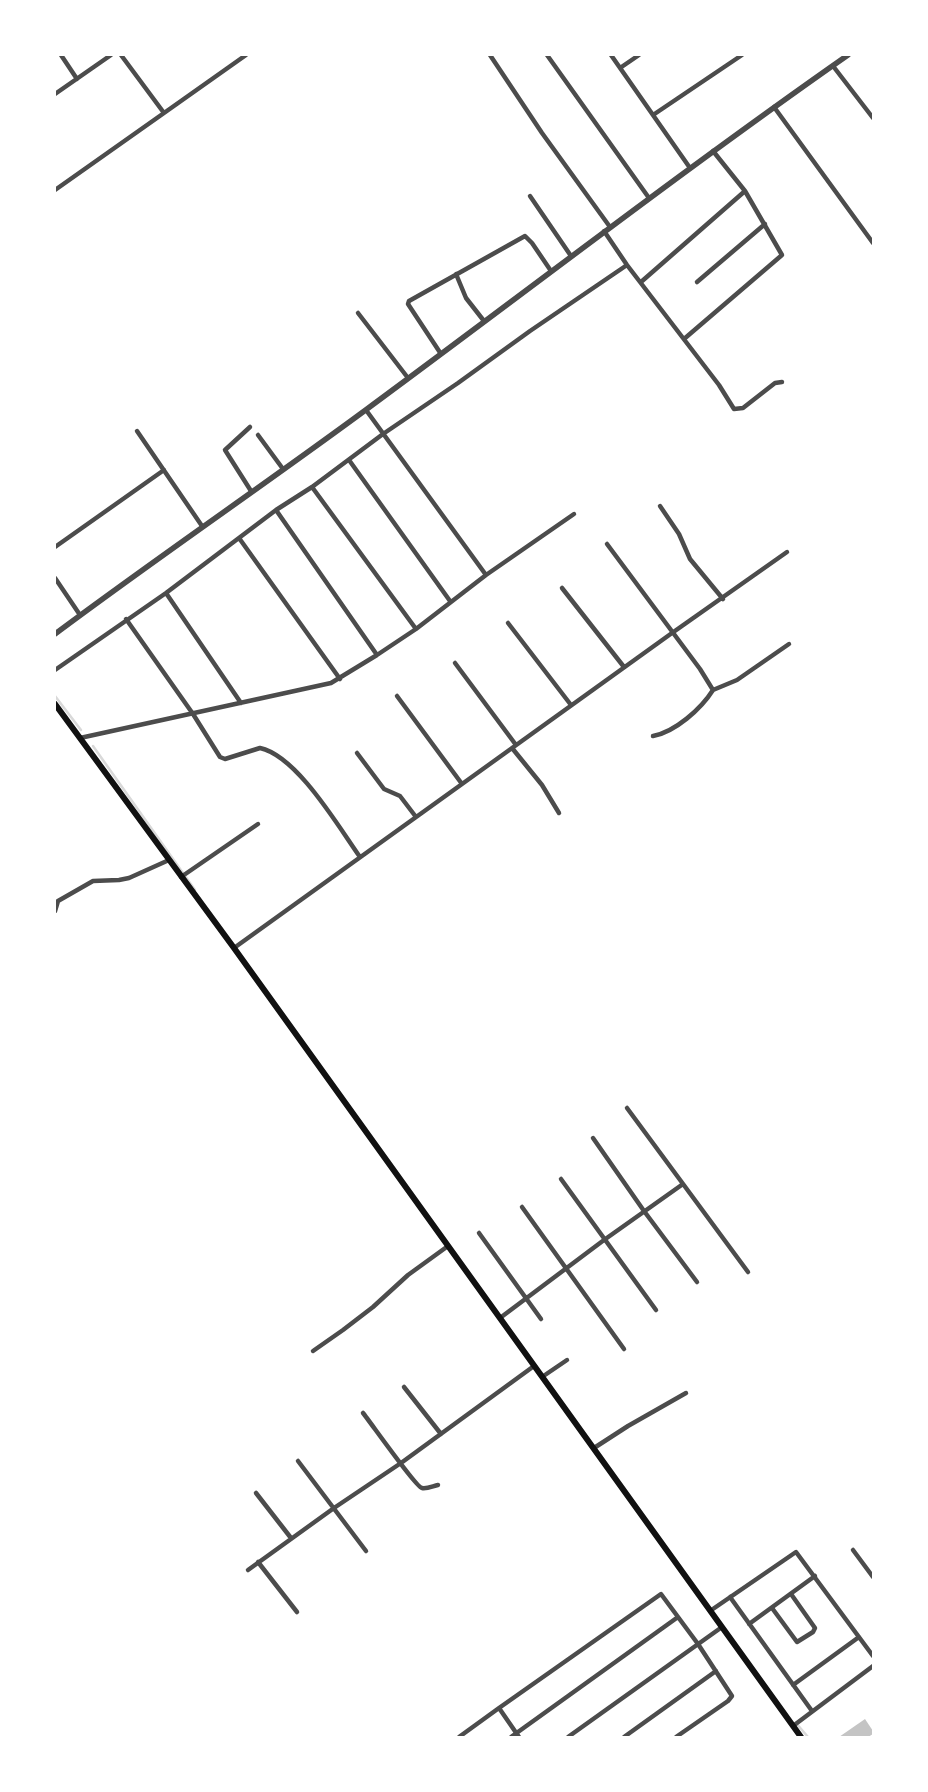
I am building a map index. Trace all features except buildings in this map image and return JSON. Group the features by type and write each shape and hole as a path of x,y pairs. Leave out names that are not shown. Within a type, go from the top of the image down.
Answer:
{"main road":[{"path":"55,704 234,948 800,1737"}],"street":[{"path":"61,55 77,79"},
{"path":"55,94 111,55"},
{"path":"121,55 164,113"},
{"path":"55,190 246,55"},
{"path":"490,55 542,133 610,227"},
{"path":"547,55 649,198"},
{"path":"610,55 690,168"},
{"path":"620,68 639,55"},
{"path":"654,115 742,55"},
{"path":"55,634 202,526 366,410 604,231 848,55"},
{"path":"833,66 873,118"},
{"path":"774,107 873,243"},
{"path":"684,340 782,255 745,191 713,152"},
{"path":"641,282 745,191"},
{"path":"530,196 571,256"},
{"path":"697,282 765,224"},
{"path":"604,231 627,265 719,385 734,409 743,408 775,383 782,382"},
{"path":"441,354 408,302 525,236 551,271"},
{"path":"55,670 166,593 276,510 312,487 383,434 627,265"},
{"path":"456,274 466,298 484,321"},
{"path":"358,313 408,378"},
{"path":"366,410 486,575"},
{"path":"250,427 225,450 251,491"},
{"path":"137,431 202,526"},
{"path":"258,435 283,469"},
{"path":"349,460 450,601"},
{"path":"55,547 164,470"},
{"path":"312,487 416,629"},
{"path":"660,506 679,534 690,559 723,599"},
{"path":"276,510 377,655"},
{"path":"80,738 331,683 340,679 416,629 450,601 574,514"},
{"path":"240,538 340,679"},
{"path":"607,544 714,690"},
{"path":"234,948 787,552"},
{"path":"55,578 80,615"},
{"path":"562,588 624,667"},
{"path":"166,593 241,703"},
{"path":"126,620 223,758 260,748 282,758 296,771 312,791 360,857"},
{"path":"508,623 571,705"},
{"path":"653,736 665,732 698,710 714,690 737,680 789,644"},
{"path":"455,663 542,785 559,813"},
{"path":"397,696 462,784"},
{"path":"357,752 384,789 400,796 416,817"},
{"path":"181,877 258,824"},
{"path":"55,911 58,901 93,880 129,878 169,860"},
{"path":"627,1108 748,1272"},
{"path":"593,1138 644,1211 698,1282"},
{"path":"561,1179 656,1310"},
{"path":"500,1318 683,1184"},
{"path":"522,1207 624,1349"},
{"path":"479,1234 541,1319"},
{"path":"313,1351 373,1307 408,1275 448,1246"},
{"path":"542,1377 568,1360"},
{"path":"248,1570 291,1538 442,1434 534,1366"},
{"path":"404,1387 442,1434"},
{"path":"594,1448 686,1393"},
{"path":"364,1413 407,1473 419,1486 428,1488 438,1485"},
{"path":"298,1461 366,1551"},
{"path":"256,1493 291,1538"},
{"path":"853,1550 873,1577"},
{"path":"710,1611 796,1552 873,1656"},
{"path":"258,1562 296,1612"},
{"path":"749,1624 814,1576"},
{"path":"772,1608 797,1642 813,1632 815,1628 791,1594"},
{"path":"459,1737 658,1595 662,1595 698,1644 731,1694 731,1698 676,1737"},
{"path":"730,1597 812,1711"},
{"path":"511,1737 518,1735 678,1617"},
{"path":"568,1737 722,1627"},
{"path":"793,1685 859,1637"},
{"path":"793,1726 873,1666"},
{"path":"624,1737 716,1671"},
{"path":"499,1708 518,1735"}],"waterway":[{"path":"55,696 81,730"},
{"path":"93,746 195,890"},
{"path":"796,1723 808,1737"}]}
